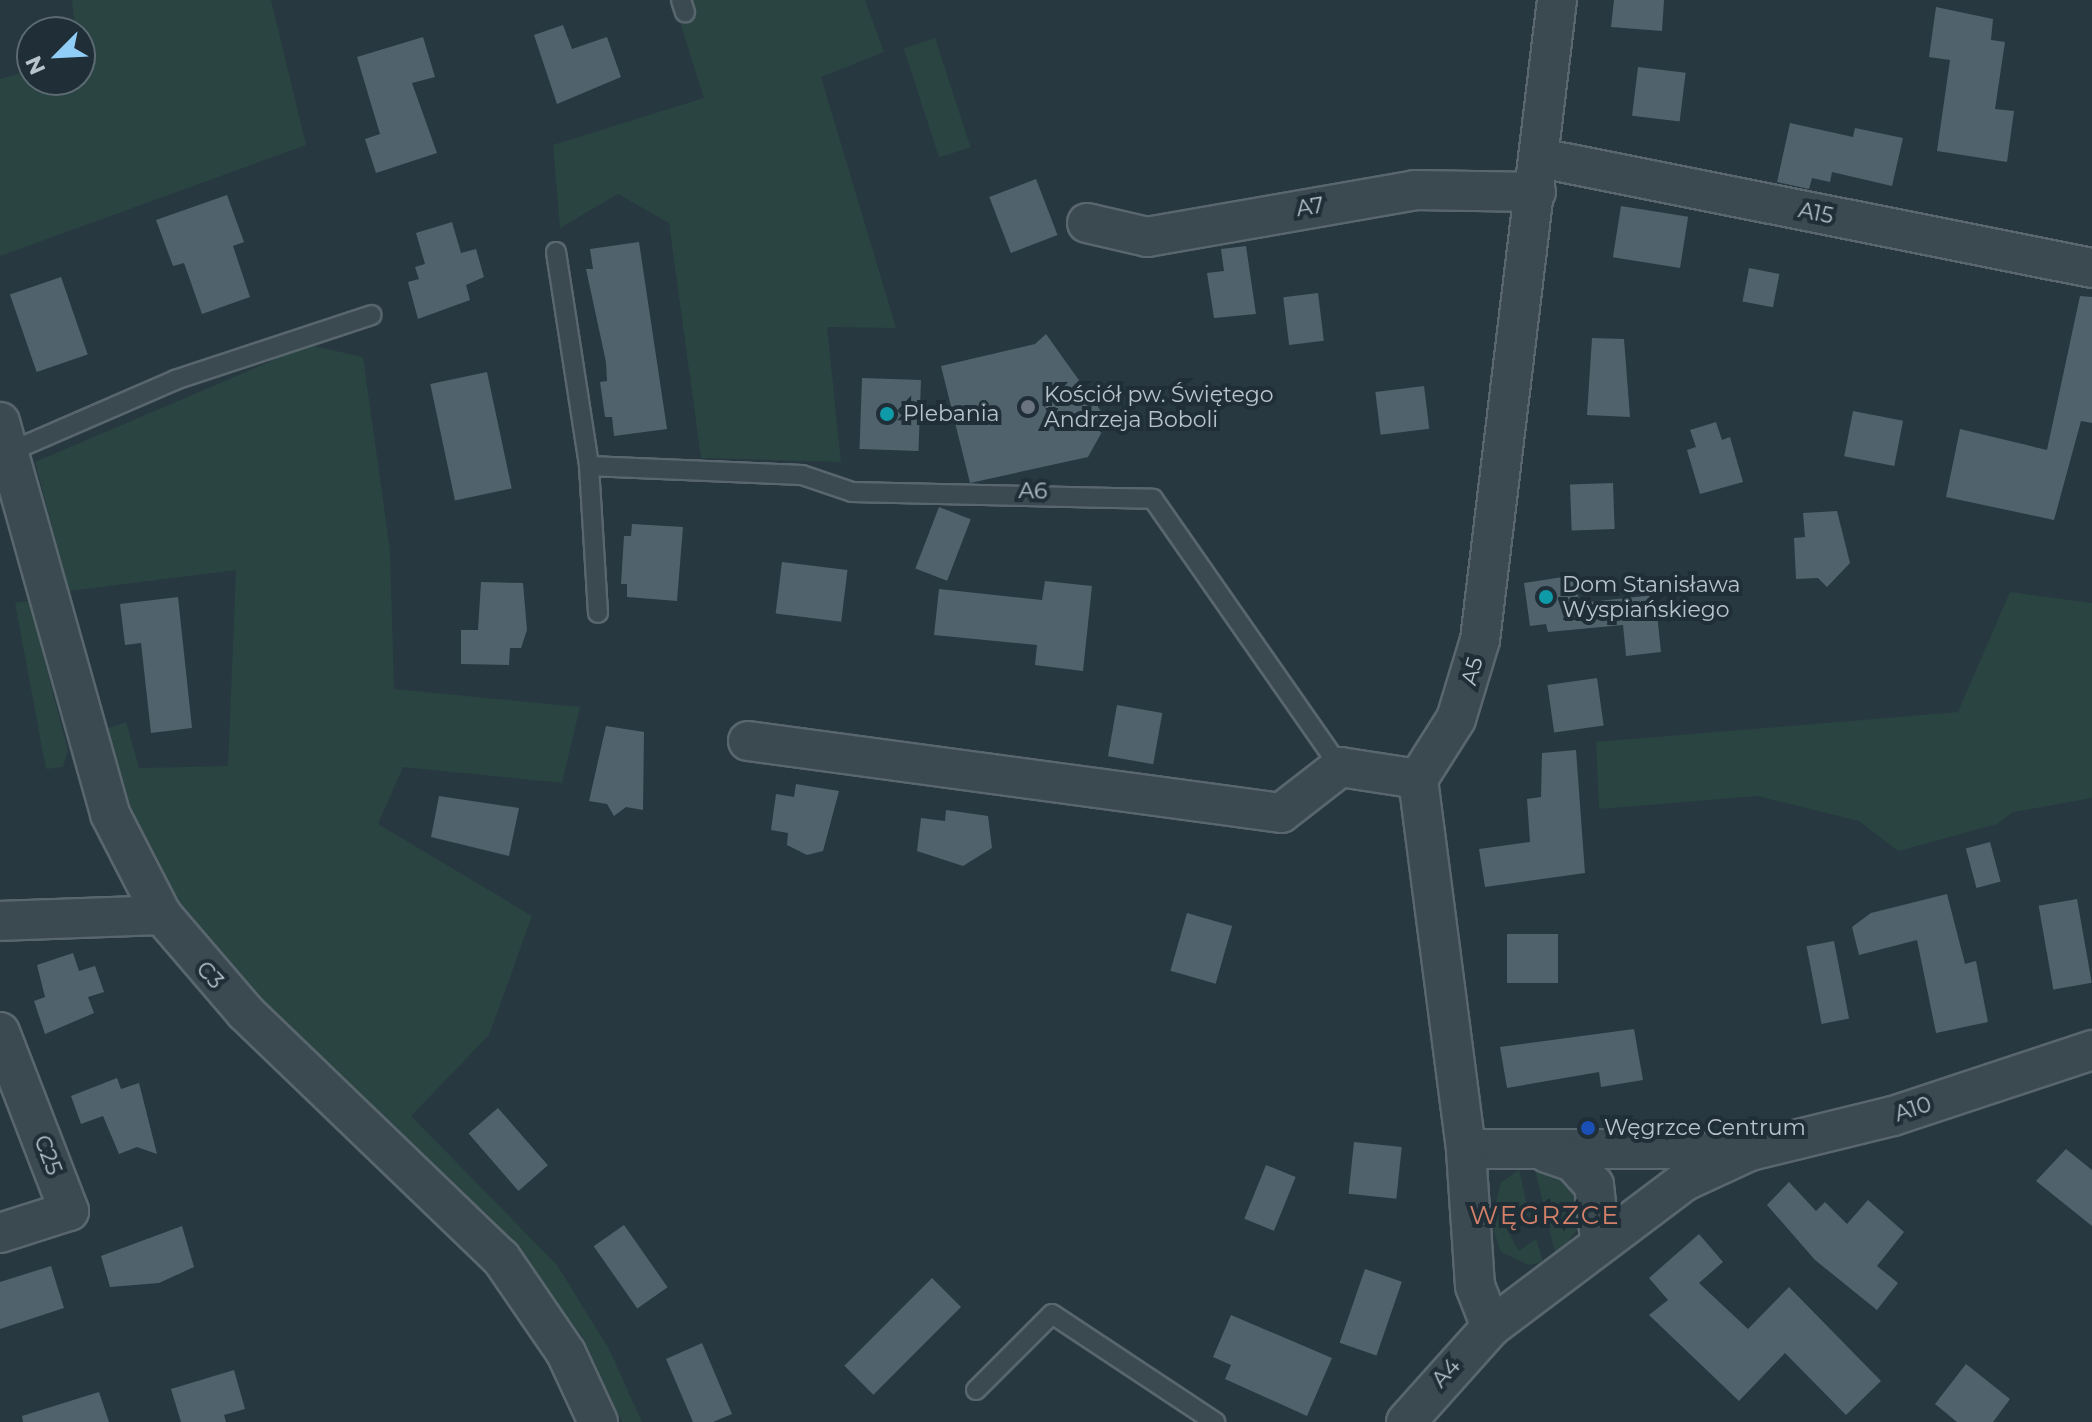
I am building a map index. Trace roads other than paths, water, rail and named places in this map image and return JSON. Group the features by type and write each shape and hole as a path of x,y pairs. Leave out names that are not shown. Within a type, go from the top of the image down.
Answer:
{"street":[{"name":"A5","path":"1418,779 1456,719 1480,640 1557,0"},
{"name":"A7","path":"1087,223 1147,237 1415,190 1538,175"},
{"name":"A15","path":"1538,175 2092,268"},
{"name":"C3","path":"6,437 110,814 162,915 245,1012 501,1258 566,1353 598,1422"},
{"path":"748,741 1281,813 1340,767 1418,779 1466,1149 1475,1286 1491,1327"},
{"path":"0,921 162,915"},
{"name":"C25","path":"0,1032 69,1211 0,1233"},
{"name":"A10","path":"1491,1327 1600,1239 1730,1158 1893,1116 2092,1050"},
{"name":"A10","path":"1466,1149 1544,1152 1680,1149 1730,1158"},
{"name":"A10","path":"1544,1152 1573,1162 1594,1185 1600,1239"},
{"name":"A4","path":"1406,1422 1491,1327"}],"lane":[{"path":"556,252 589,466 598,613"},
{"path":"6,437 372,315"},
{"name":"A6","path":"589,466 802,475 852,492 1153,499 1340,767"},
{"path":"976,1390 1052,1314 1215,1422"}],"place":[{"name":"Kościół pw. Świętego Andrzeja Boboli","path":"1028,407"},
{"name":"Plebania","path":"887,414"},
{"name":"Dom Stanisława Wyspiańskiego","path":"1546,597"},
{"name":"Węgrzce Centrum","path":"1588,1128"}],"district":[{"name":"WĘGRZCE","path":"1545,1216"}]}
